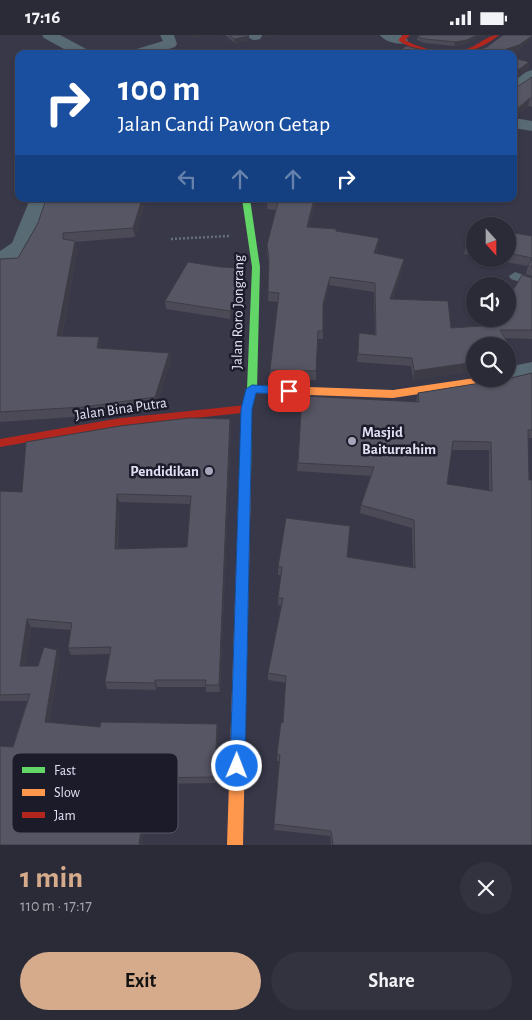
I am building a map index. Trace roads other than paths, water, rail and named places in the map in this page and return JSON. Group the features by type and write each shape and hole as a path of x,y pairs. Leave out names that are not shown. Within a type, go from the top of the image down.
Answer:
{"street":[{"path":"49,35 77,50"},
{"path":"149,50 170,44 166,35"},
{"path":"387,35 404,37 410,46 440,50"},
{"path":"470,50 496,35"},
{"path":"517,86 532,75"},
{"path":"517,124 532,126"},
{"path":"0,260 17,251 22,245 39,202"},
{"name":"Jalan Roro Jongrang","path":"235,845 247,409 252,389 256,267 246,202"},
{"path":"516,374 532,371"},
{"path":"252,389 393,394 466,383"},
{"name":"Jalan Bina Putra","path":"0,443 122,422 247,409"}],"lane":[{"path":"515,276 532,282"}],"place":[{"name":"Masjid Baiturrahim","path":"352,441"},
{"name":"Pendidikan","path":"209,471"}]}
